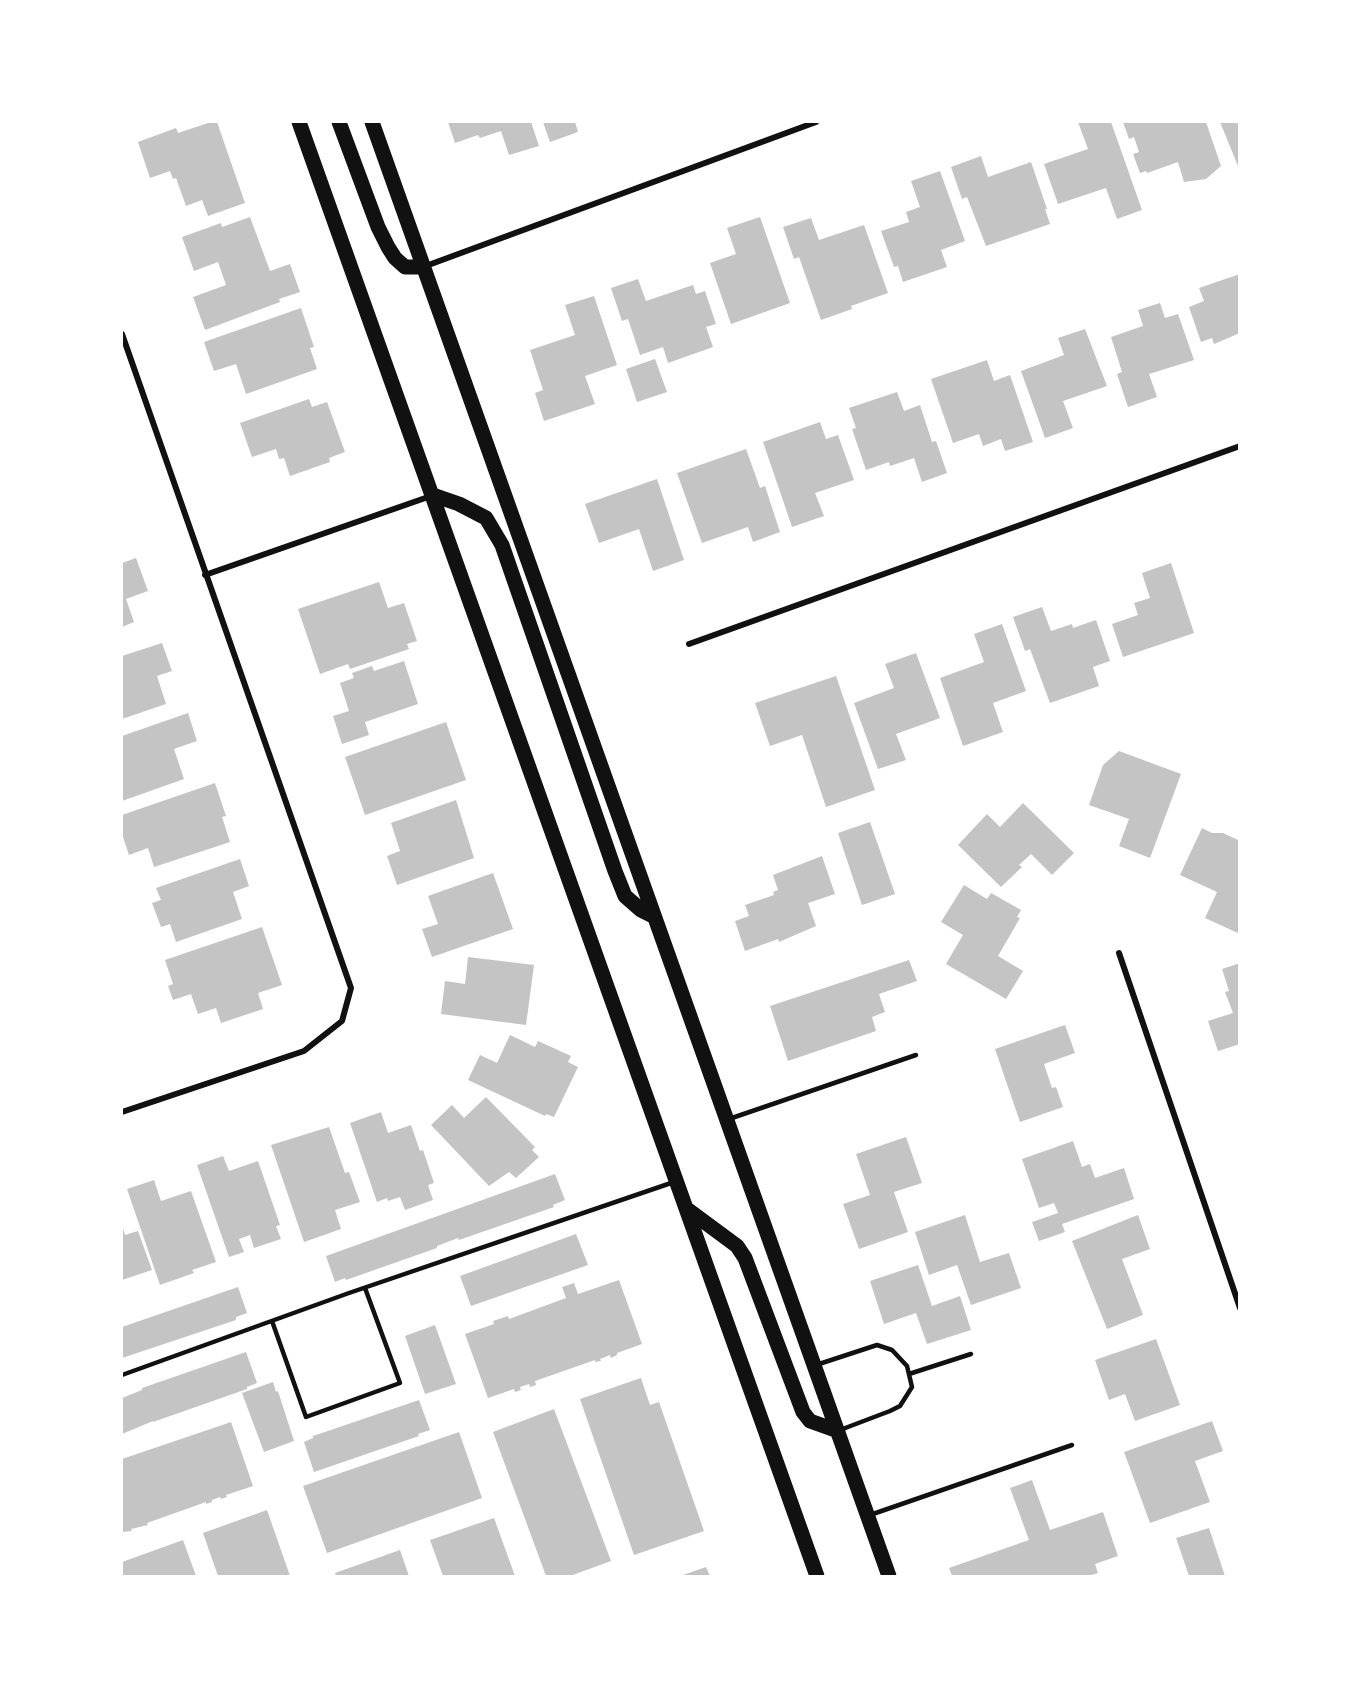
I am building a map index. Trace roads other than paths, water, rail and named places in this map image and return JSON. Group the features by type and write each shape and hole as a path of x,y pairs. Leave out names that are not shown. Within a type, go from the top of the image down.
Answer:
{"main road":[{"path":"299,122 817,1576"},
{"path":"339,122 378,228 388,246 395,258 405,267 422,267"},
{"path":"372,122 889,1576"},
{"path":"433,495 459,504 486,518 502,545 625,896 641,910 653,916"},
{"path":"687,1209 737,1246 745,1258 803,1412 810,1420 838,1431"}],"street":[{"path":"422,267 816,122"},
{"path":"122,334 351,988 342,1021 304,1052 122,1112"},
{"path":"689,644 1239,446"},
{"path":"205,575 433,495"},
{"path":"1119,953 1239,1308"}],"lane":[{"path":"726,1120 916,1055"},
{"path":"122,1375 365,1287 677,1181"},
{"path":"272,1321 306,1418 400,1383 365,1287"},
{"path":"814,1365 877,1345 892,1350 901,1358 909,1374 912,1387 900,1406 838,1431"},
{"path":"909,1374 970,1354"},
{"path":"868,1516 1072,1445"}]}
